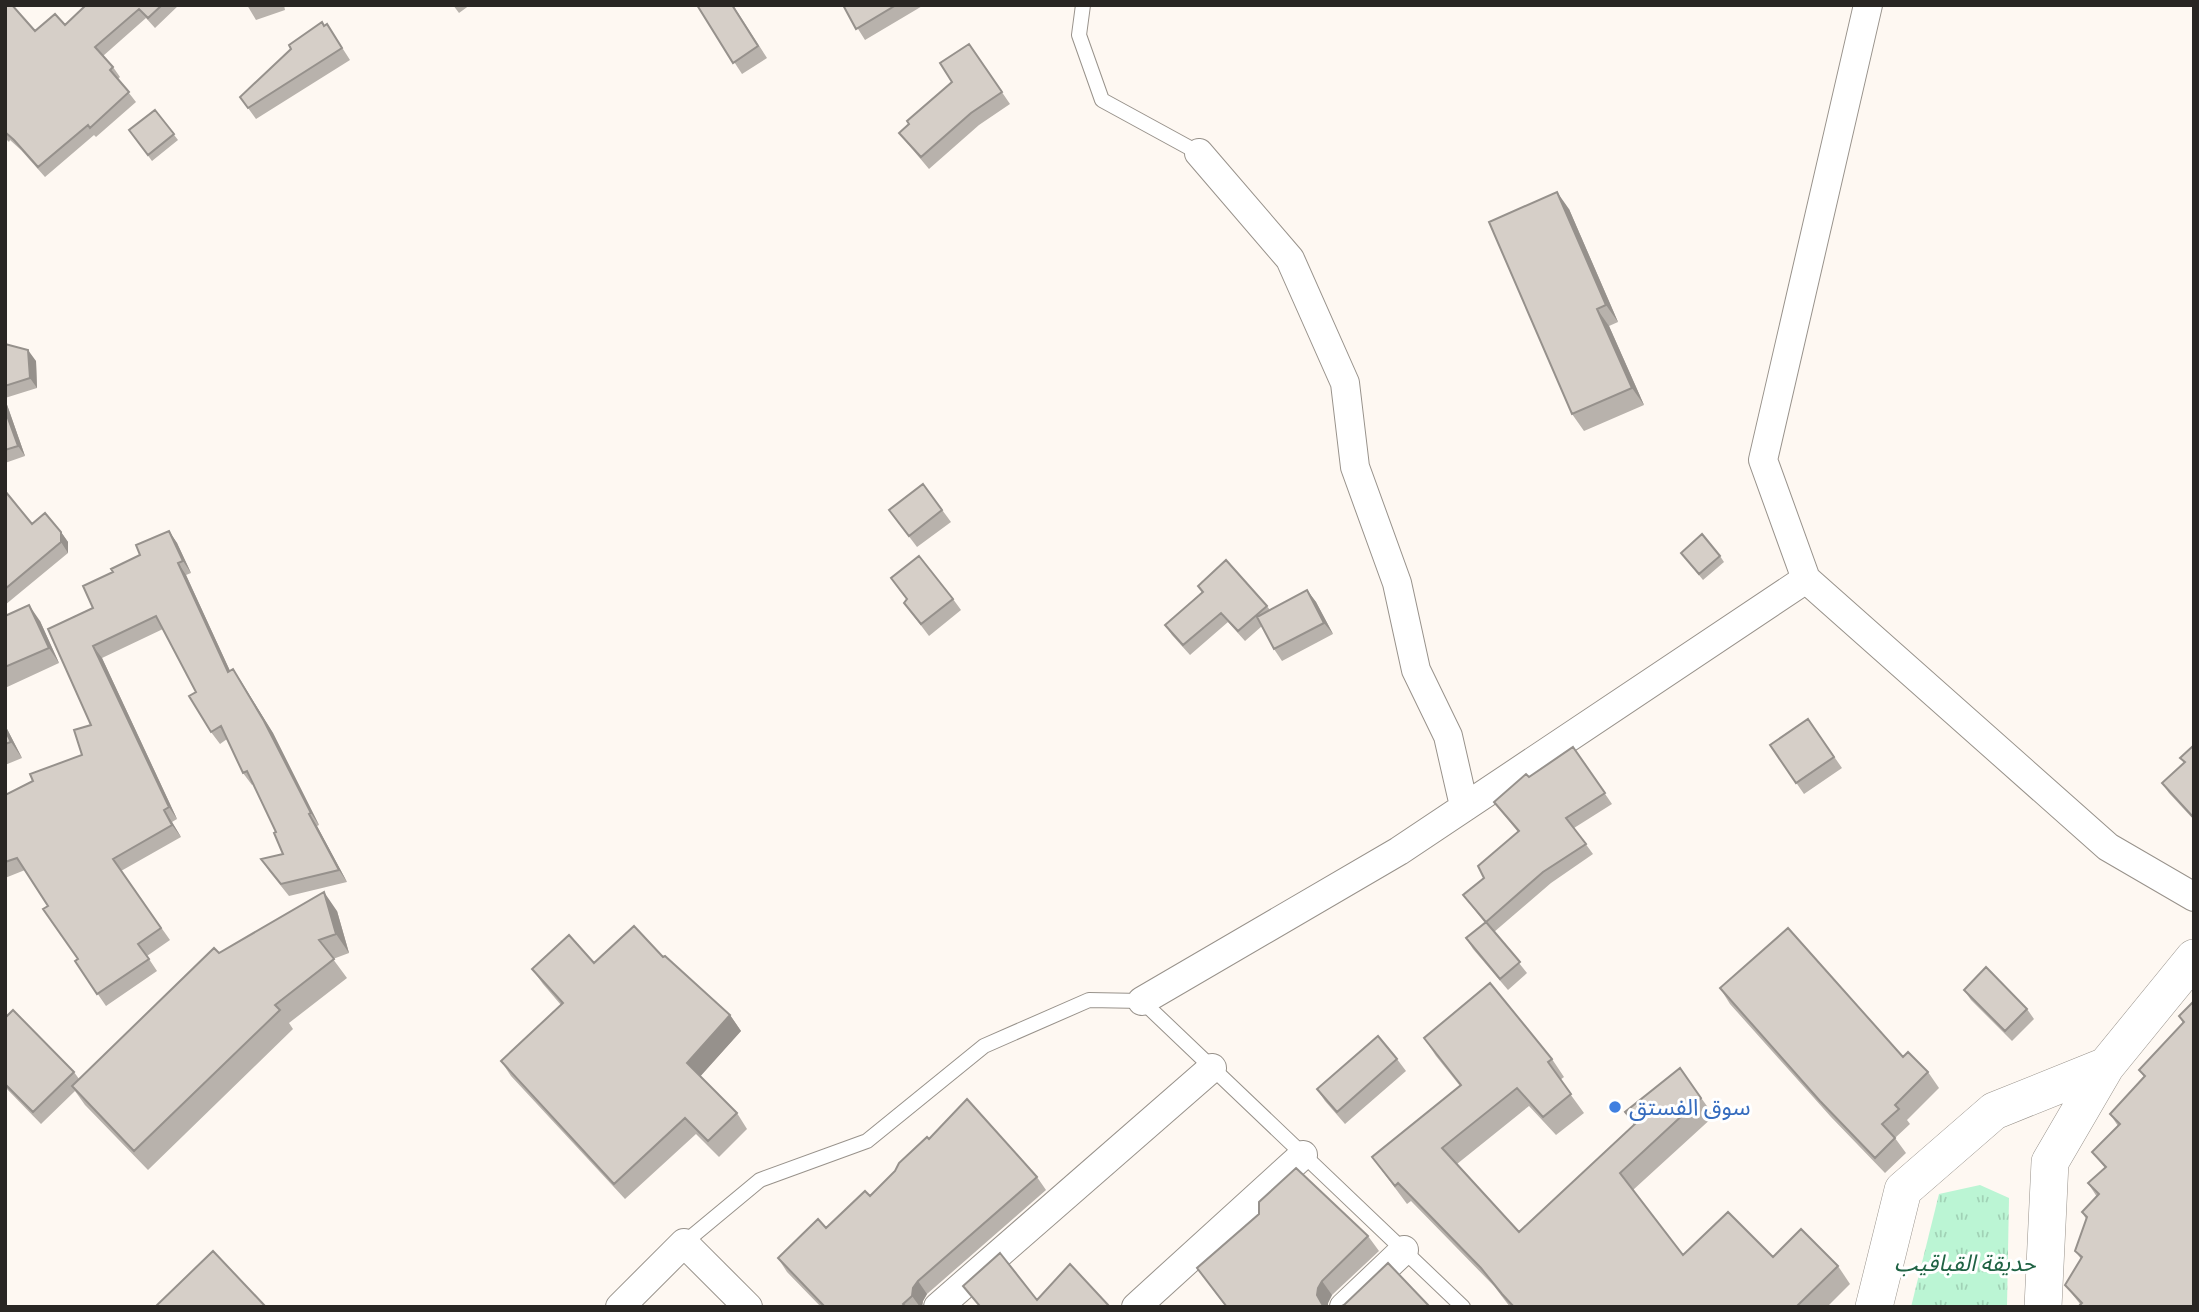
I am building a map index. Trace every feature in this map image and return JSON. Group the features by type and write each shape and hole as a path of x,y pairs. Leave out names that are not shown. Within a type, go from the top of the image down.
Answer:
{"street":[{"path":"1868,5 1763,460 1806,579 2108,847 2194,897"},
{"path":"1199,153 1290,259 1345,383 1354,467 1397,583 1416,670 1448,736 1464,806"},
{"path":"1142,1001 1399,851 1806,579"},
{"path":"2043,1307 2050,1162 2106,1066 2194,958"},
{"path":"1874,1307 1903,1190 1994,1111 2106,1066"},
{"path":"938,1307 1212,1068"},
{"path":"1136,1307 1303,1154"},
{"path":"620,1307 684,1243 748,1307"},
{"path":"1344,1307 1404,1250"}],"lane":[{"path":"1083,5 1079,35 1102,100 1199,153"},
{"path":"684,1243 760,1180 867,1141 984,1046 1089,1000 1142,1001 1463,1307"}],"green space":[{"name":"حديقة القباقيب","path":"1980,1185 2009,1198 2007,1307 1911,1307 1939,1194"}],"building":[{"path":"5,5 12,5 35,31 55,14 65,25 86,5 162,5 148,18 139,9 95,47 113,67 110,70 129,92 90,128 88,125 38,167 5,132"},
{"path":"697,5 732,5 758,46 733,63"},
{"path":"843,5 896,5 856,29"},
{"path":"322,22 324,26 327,24 342,48 248,108 240,97 291,49 289,45"},
{"path":"969,44 1002,92 971,113 921,157 899,133 909,124 907,121 952,82 940,63"},
{"path":"155,110 174,134 148,155 129,130"},
{"path":"1557,192 1606,305 1597,309 1632,388 1572,414 1489,222"},
{"path":"5,344 28,350 30,378 5,386"},
{"path":"5,410 18,446 5,450"},
{"path":"923,484 942,510 909,536 889,510"},
{"path":"5,491 32,524 45,513 61,532 61,542 5,589"},
{"path":"169,531 183,561 178,563 228,672 233,669 264,721 339,870 281,884 261,859 283,854 274,833 276,832 247,771 243,773 221,726 211,732 189,696 196,692 156,616 93,646 169,807 164,810 172,825 113,859 161,928 138,944 149,959 97,994 75,961 78,959 43,909 48,906 17,858 5,862 5,795 33,781 30,774 82,755 74,730 91,725 48,629 93,608 83,586 140,555 136,545"},
{"path":"1702,534 1720,556 1699,574 1681,553"},
{"path":"919,556 953,599 921,624 904,603 907,599 891,578"},
{"path":"1226,560 1267,606 1238,631 1221,613 1183,645 1165,625 1203,592 1198,586"},
{"path":"1307,590 1324,623 1274,649 1257,617"},
{"path":"29,605 49,648 5,667 5,616"},
{"path":"1808,719 1834,757 1796,783 1770,745"},
{"path":"5,730 11,742 5,744"},
{"path":"2194,745 2194,818 2162,783 2185,762 2180,758"},
{"path":"1573,747 1605,793 1566,818 1586,844 1543,872 1486,922 1463,895 1484,878 1478,866 1519,831 1494,802 1526,774 1529,777"},
{"path":"324,892 336,934 319,940 334,959 275,1005 280,1010 134,1151 72,1086 214,948 219,953"},
{"path":"1486,922 1520,962 1500,979 1466,938"},
{"path":"634,926 663,957 730,1015 687,1063 737,1113 708,1141 685,1118 614,1184 501,1061 563,1003 532,969 569,935 594,963"},
{"path":"1788,928 1903,1057 1908,1052 1928,1072 1895,1105 1899,1109 1882,1124 1895,1138 1875,1158 1820,1101 1720,988"},
{"path":"1986,967 2027,1009 2005,1031 1964,990"},
{"path":"1490,983 1552,1059 1548,1062 1571,1094 1543,1117 1517,1088 1442,1148 1519,1232 1635,1124 1625,1112 1680,1068 1701,1098 1620,1173 1683,1255 1728,1212 1773,1257 1801,1229 1838,1266 1796,1307 1514,1307 1481,1268 1398,1183 1395,1186 1372,1157 1461,1085 1424,1038"},
{"path":"2194,1001 2194,1306 2078,1307 2082,1303 2065,1285 2082,1257 2075,1251 2087,1217 2082,1212 2099,1194 2088,1183 2106,1167 2092,1152 2120,1124 2110,1114 2145,1076 2139,1070 2184,1022 2179,1016"},
{"path":"13,1010 74,1072 33,1112 5,1084 5,1014 7,1016"},
{"path":"1378,1036 1397,1059 1337,1112 1317,1089"},
{"path":"967,1099 1037,1177 918,1281 912,1296 903,1304 906,1307 825,1307 778,1258 818,1219 826,1228 865,1191 870,1196 895,1171 899,1163 927,1137 929,1139"},
{"path":"1296,1168 1368,1236 1322,1281 1317,1295 1327,1307 1227,1307 1197,1268 1259,1214 1259,1202"},
{"path":"213,1251 266,1307 155,1307"},
{"path":"1000,1253 1037,1300 1070,1264 1110,1307 976,1307 979,1305 963,1286"},
{"path":"1388,1263 1430,1307 1340,1307 1344,1305"}],"place":[{"name":"سوق الفستق","path":"1615,1107"}]}
